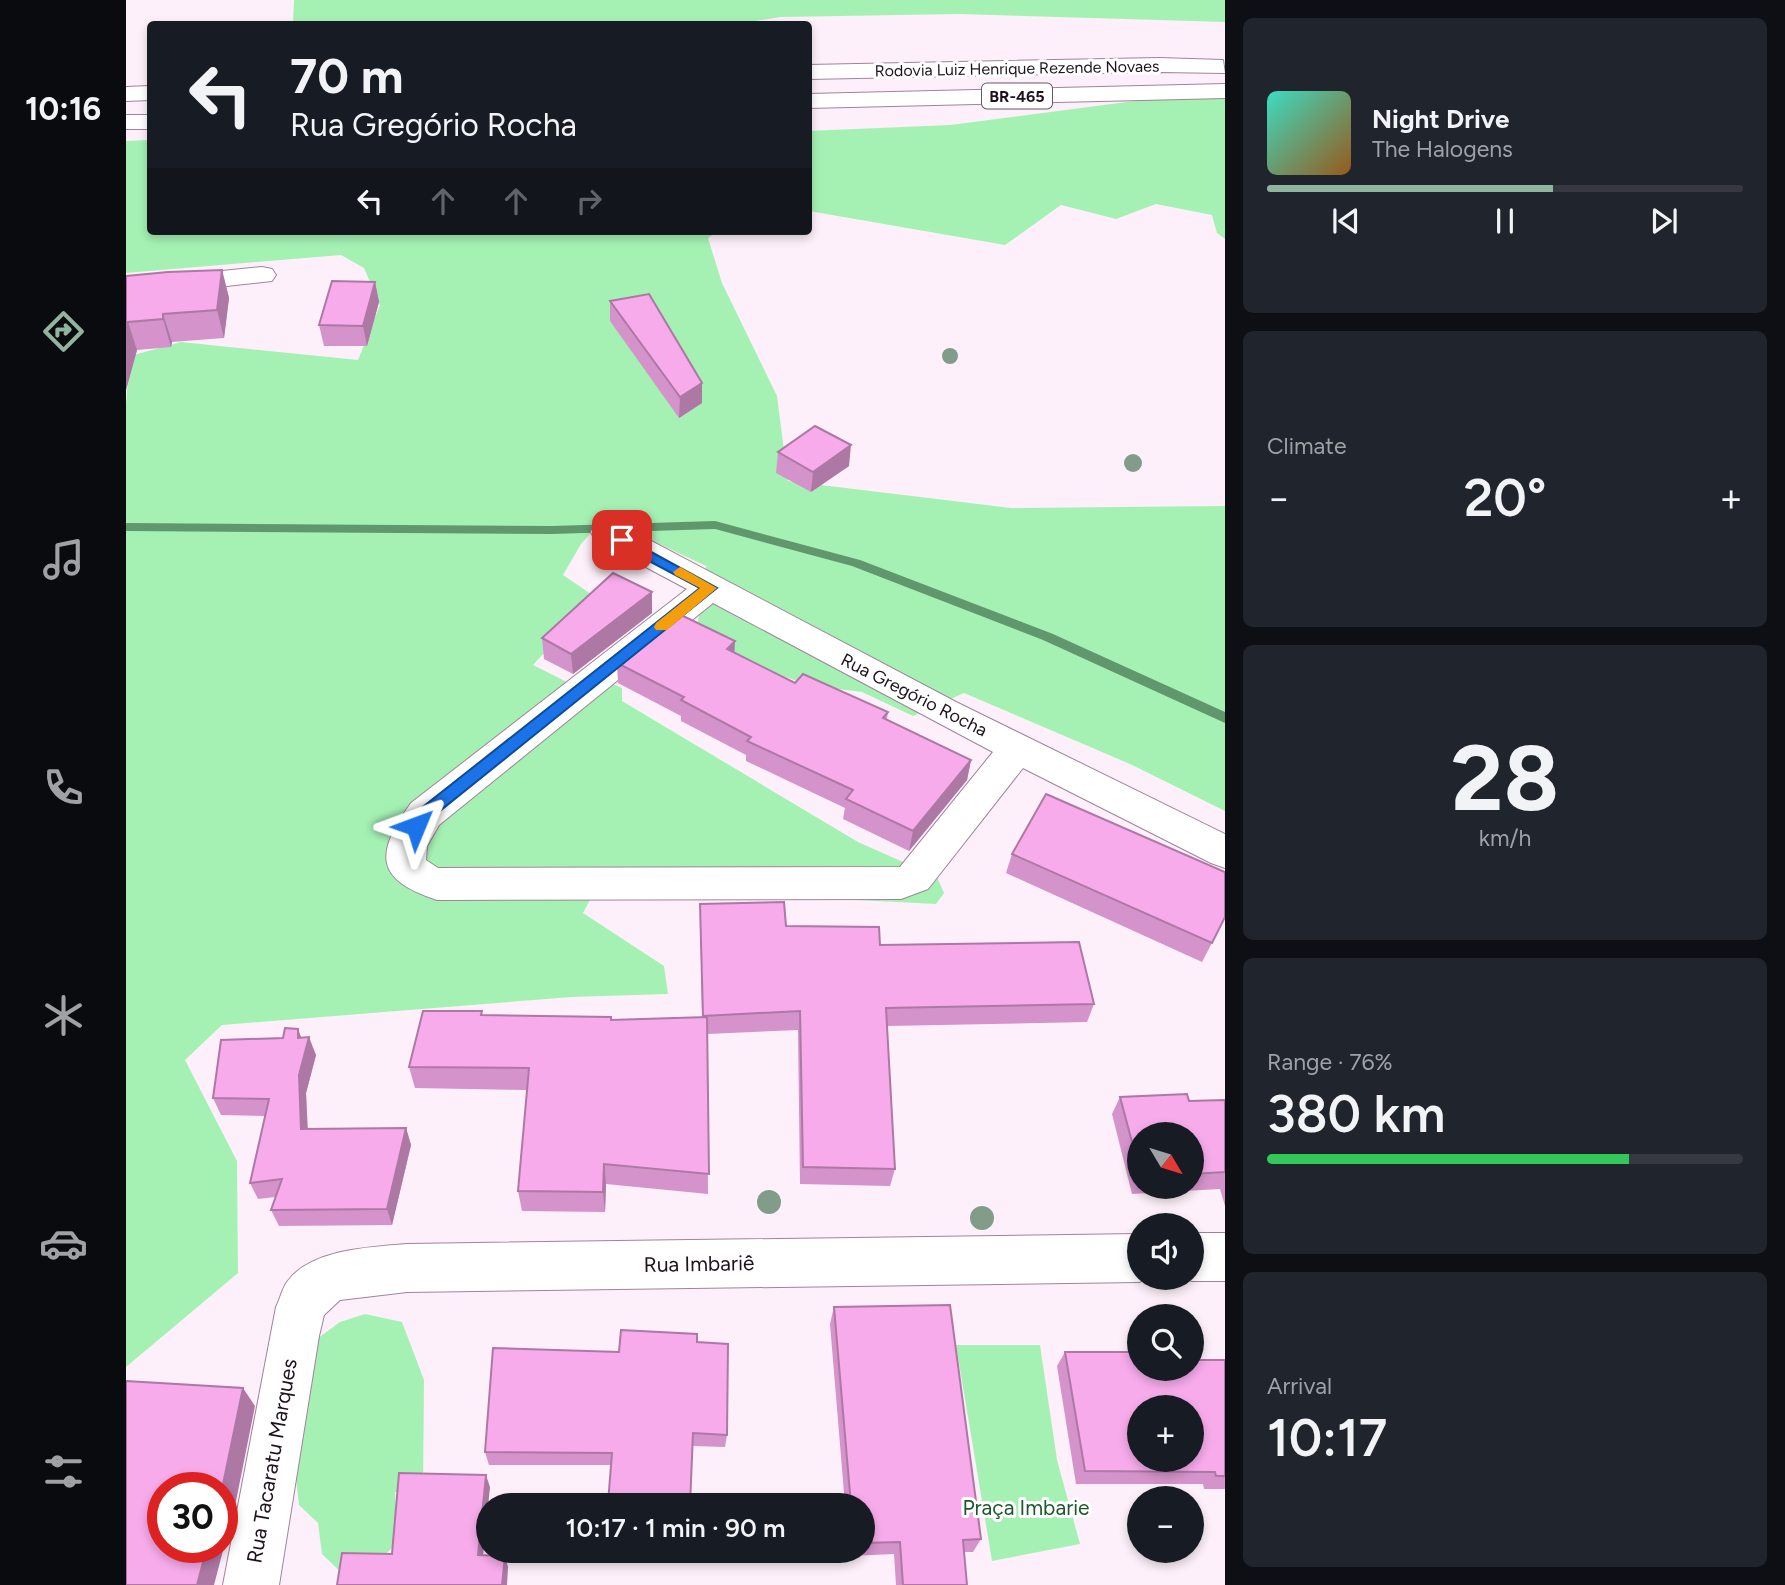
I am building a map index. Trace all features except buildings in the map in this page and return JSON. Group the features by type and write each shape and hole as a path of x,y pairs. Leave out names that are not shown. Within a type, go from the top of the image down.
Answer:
{"main road":[{"name":"Rodovia Luiz Henrique Rezende Novaes","path":"812,72 1159,65 1225,67"},
{"name":"Rodovia Luiz Henrique Rezende Novaes","path":"812,101 1225,91"},
{"path":"126,94 147,93"},
{"path":"126,122 147,122"},
{"path":"126,289 262,275"},
{"name":"Rua Gregório Rocha","path":"607,532 1018,748 1225,852"},
{"path":"710,588 425,814 407,838 405,856 409,871 421,880 437,884 901,883 914,878 1018,748"},
{"path":"1204,1258 1225,1257"},
{"name":"Rua Imbariê","path":"294,1336 306,1299 326,1282 356,1273 407,1268 1127,1258"},
{"name":"Rua Tacaratu Marques","path":"251,1585 294,1336"}],"green space":[{"path":"294,0 1225,0 1225,22 959,14 780,17 755,21 293,21"},
{"path":"1225,94 1225,239 1217,233 1212,215 1156,204 1116,219 1061,205 1005,245 812,212 812,131 950,125 1142,100"},
{"path":"147,140 147,235 712,235 708,238 722,283 777,396 788,481 1011,508 1225,506 1225,811 1130,764 964,693 913,716 862,692 808,685 748,663 697,628 706,566 604,518 581,544 563,575 591,594 584,610 533,665 583,690 611,683 622,688 622,701 858,842 937,877 944,893 936,904 597,887 583,913 664,966 668,994 571,997 222,1025 185,1060 237,1161 238,1273 126,1367 126,404 130,356 181,342 358,360 380,305 364,268 341,255 126,273 126,141"},
{"path":"365,1314 402,1322 424,1380 423,1493 395,1492 397,1543 354,1585 322,1554 318,1523 299,1505 294,1460 306,1347 340,1322"},
{"name":"Praça Imbarie","path":"956,1345 1040,1345 1057,1460 1080,1544 992,1561"}],"waterway":[{"path":"126,527 552,530 715,525 856,563 1048,637 1225,718"}],"slow traffic":[{"path":"662,627 710,588 680,572"}],"route":[{"path":"416,826 425,814 710,588 622,540"}]}
